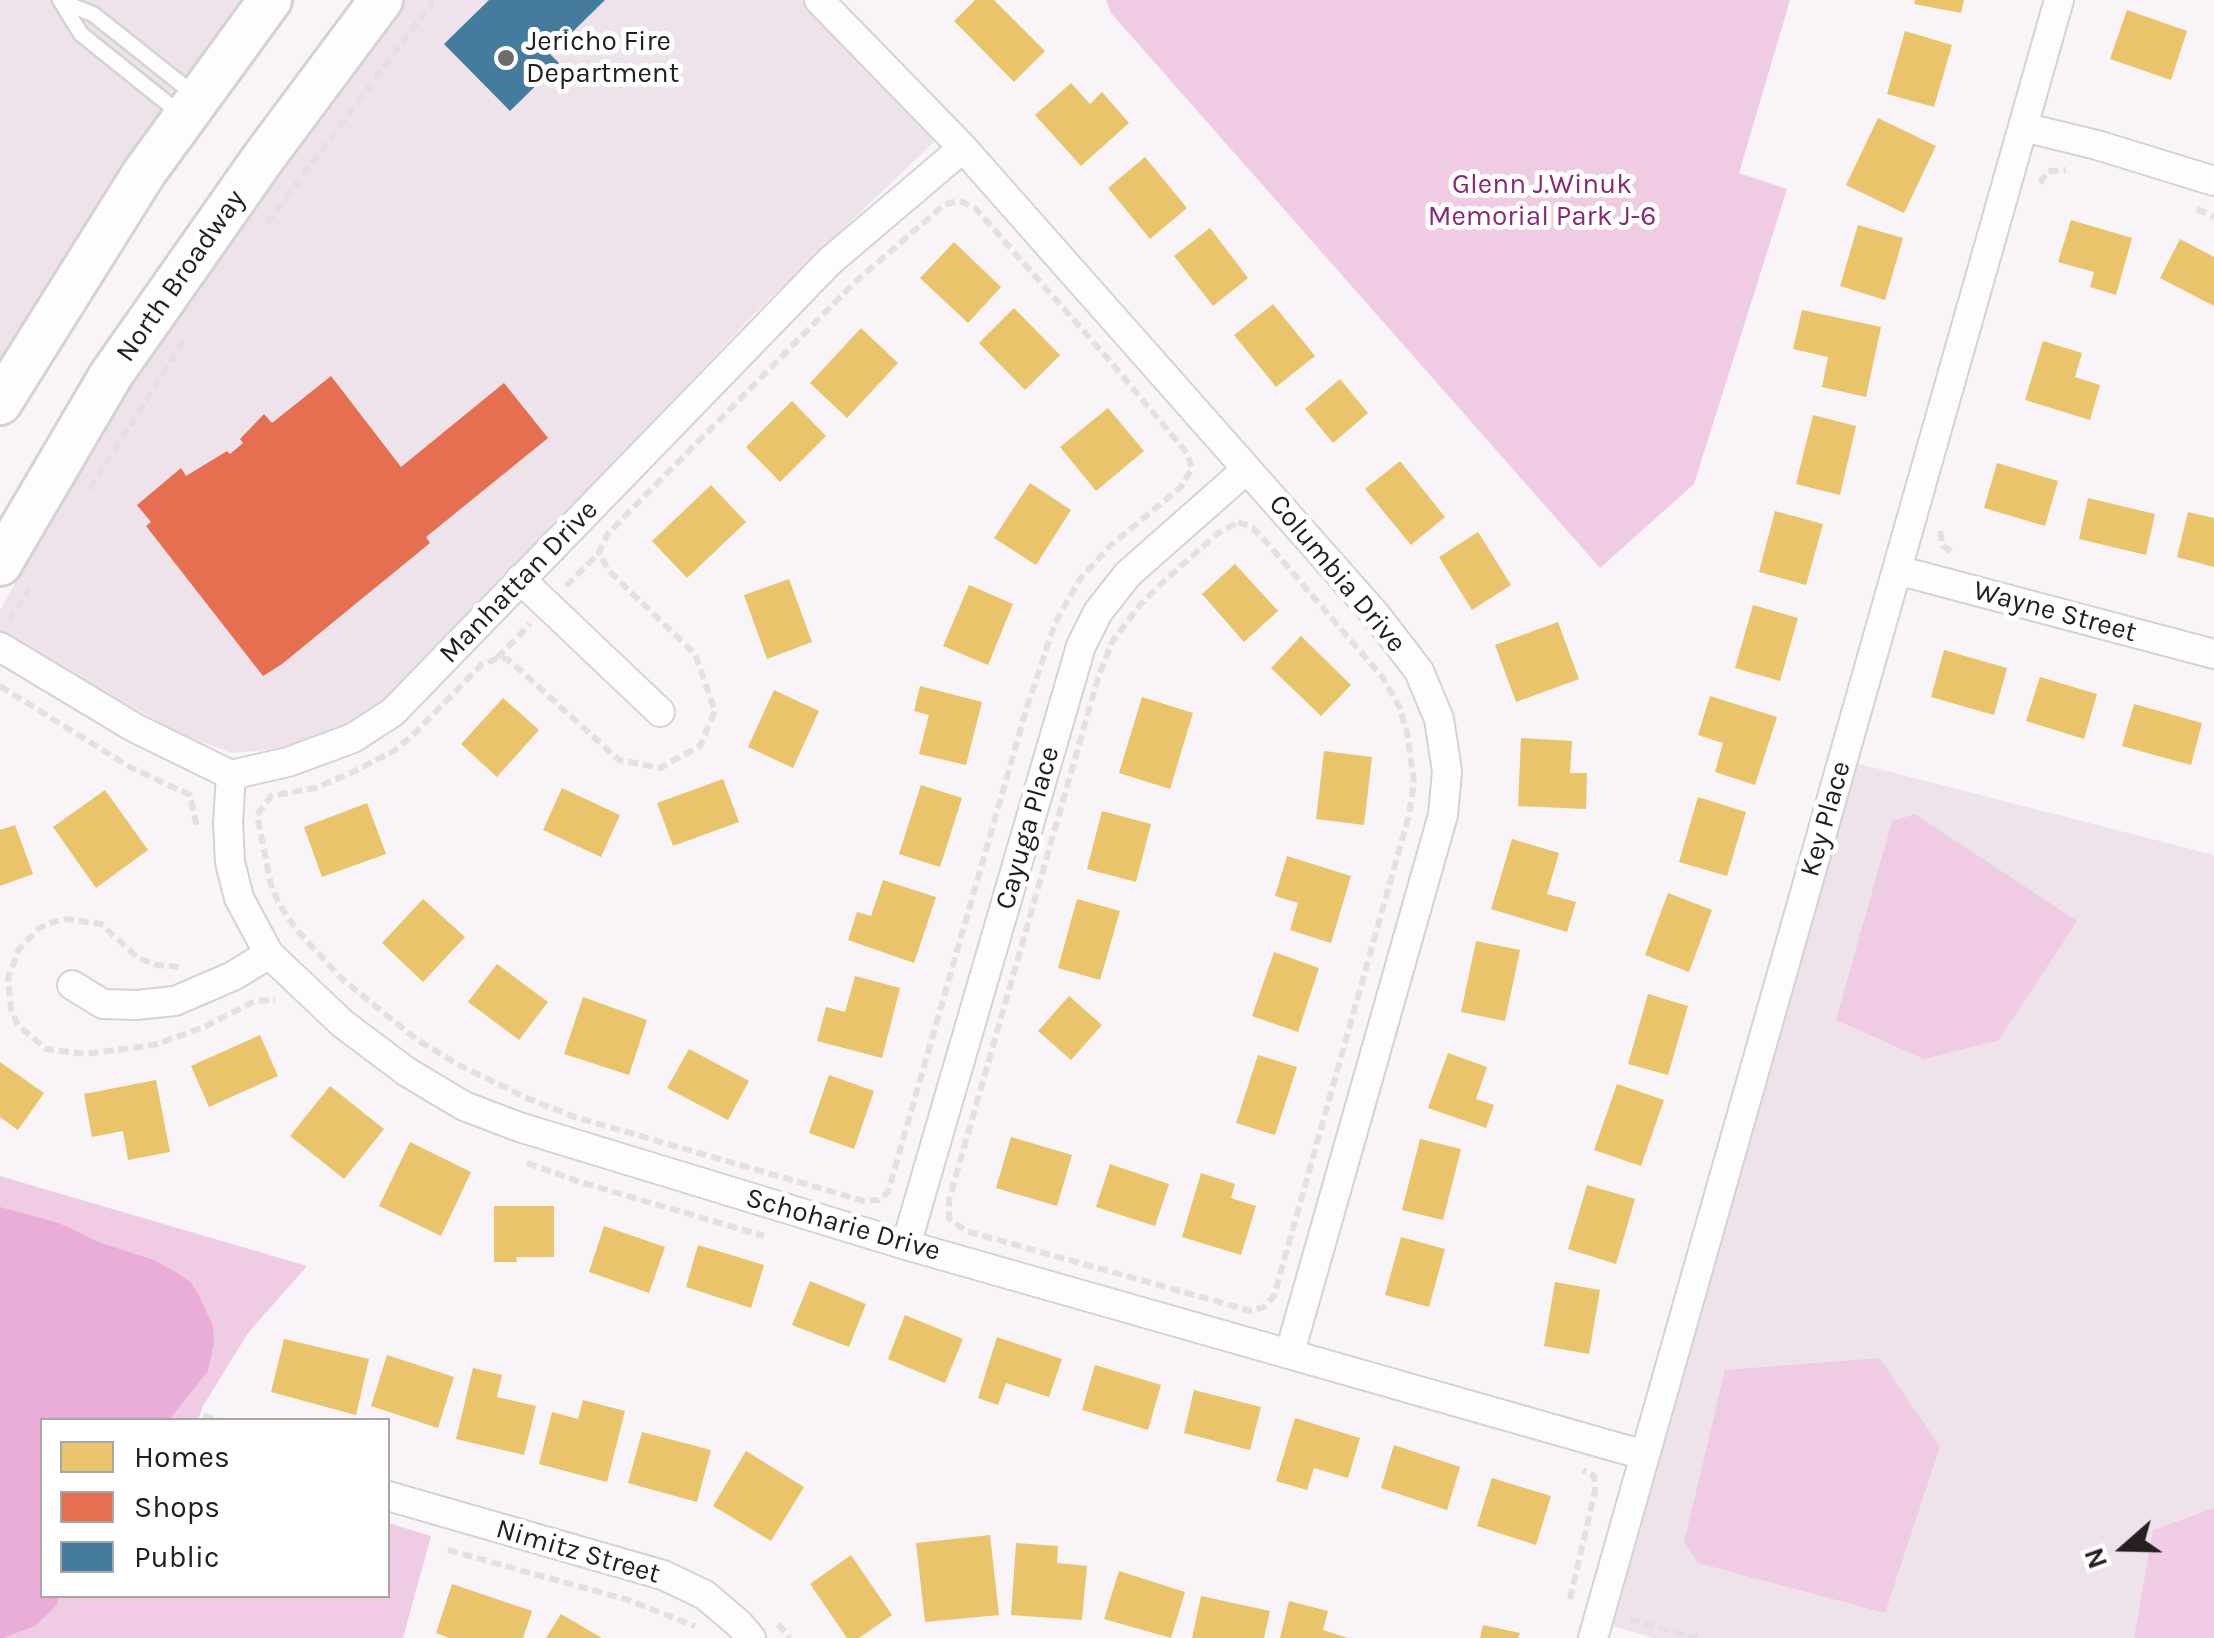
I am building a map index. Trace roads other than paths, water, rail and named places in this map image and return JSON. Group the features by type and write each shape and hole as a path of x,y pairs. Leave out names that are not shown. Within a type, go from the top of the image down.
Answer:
{"main road":[{"path":"0,403 144,173 270,0"},
{"name":"North Broadway","path":"18,571 112,376 264,157 380,0"}],"street":[{"name":"Columbia Drive","path":"819,0 963,148 1375,614 1419,671 1439,719 1447,771 1443,816 1290,1352"},
{"name":"Key Place","path":"1593,1638 2059,0"},
{"path":"2023,127 2214,181"},
{"name":"Manhattan Drive","path":"231,775 288,762 353,738 393,712 830,262 963,148"},
{"name":"Cayuga Place","path":"906,1245 1082,646 1098,612 1128,574 1246,469"},
{"name":"Wayne Street","path":"1896,570 2214,654"},
{"path":"520,579 660,712"},
{"path":"4,635 134,728 231,775"},
{"name":"Schoharie Drive","path":"231,775 230,862 239,898 269,954 343,1024 407,1072 464,1106 518,1127 906,1245 1644,1454"},
{"path":"72,985 103,1004 136,1006 175,1000 232,976 269,954"},
{"name":"Nimitz Street","path":"390,1497 664,1576 704,1595 751,1638"}],"lane":[{"path":"61,1 94,14 191,108"},
{"path":"61,1 80,34 191,108"}],"place":[{"name":"Jericho Fire Department","path":"506,58"}],"park label":[{"name":"Glenn J.Winuk Memorial Park J-6","path":"1542,201"}]}
